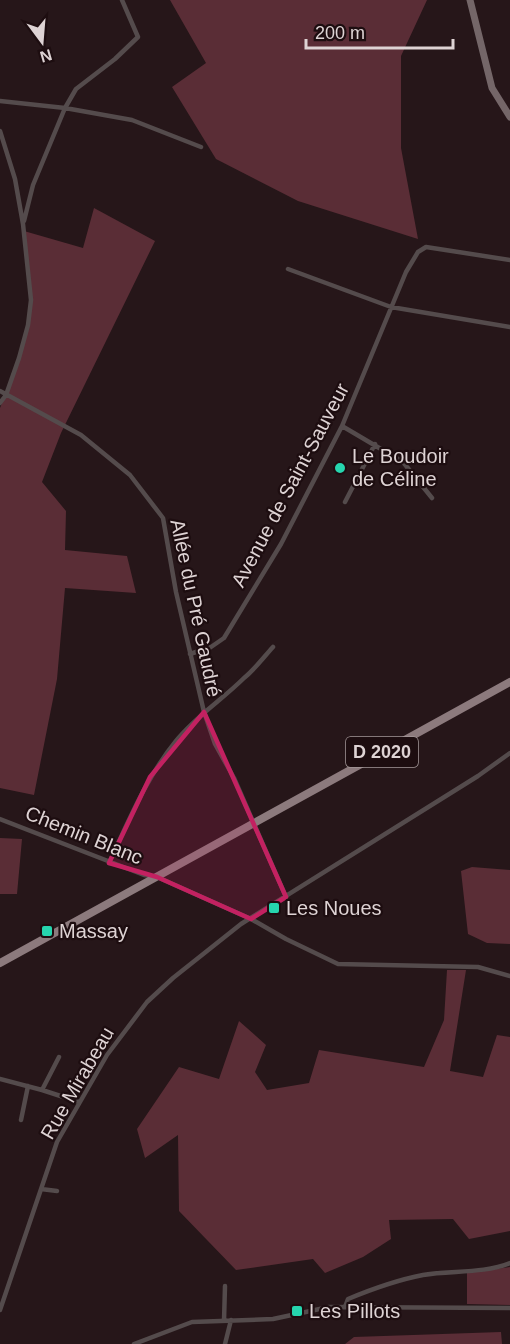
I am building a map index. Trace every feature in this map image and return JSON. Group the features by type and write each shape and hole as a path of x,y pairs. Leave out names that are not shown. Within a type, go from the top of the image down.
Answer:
{"main road":[{"name":"D 2020","path":"0,963 510,682"}],"street":[{"path":"23,224 33,185 76,89 115,59 138,37 122,0"},
{"path":"470,0 492,88 510,117"},
{"path":"0,100 66,108 132,120 201,147"},
{"path":"0,131 15,179 23,224 31,300 28,325 19,358 6,395 0,403"},
{"name":"Avenue de Saint-Sauveur","path":"190,654 211,647 224,638 281,544 342,426 406,272 418,252 426,246 510,260"},
{"path":"288,269 391,307 510,327"},
{"name":"Allée du Pré Gaudré","path":"0,391 81,435 130,475 163,518 176,592 204,712 215,744 234,778 286,897"},
{"path":"342,426 404,462 432,498"},
{"path":"345,502 375,444"},
{"path":"110,863 139,796 177,740 204,712 244,678 273,647"},
{"name":"Rue Mirabeau","path":"0,1310 57,1142 107,1055 147,1002 173,978 241,924 478,776 510,753"},
{"name":"Chemin Blanc","path":"0,819 110,863 157,877 251,919 338,964 478,967 510,976"},
{"path":"42,1089 59,1056"},
{"path":"0,1079 42,1089 78,1102"},
{"path":"21,1120 28,1086"},
{"path":"41,1189 57,1191"},
{"path":"345,1307 348,1299 379,1286 424,1275 474,1270 510,1263"},
{"path":"224,1321 225,1286"},
{"path":"134,1344 192,1322 273,1319 329,1307 510,1308"},
{"path":"225,1344 231,1320"}],"highlighted area":[{"path":"204,712 286,897 251,919 157,877 109,863 150,777"}],"shaded area":[{"path":"170,0 427,0 401,56 401,148 418,239 298,201 216,159 172,87 206,63"},
{"path":"94,208 155,241 61,433 42,482 66,511 65,550 127,556 136,593 65,588 57,679 34,795 0,788 0,408 20,356 29,315 29,284 24,231 83,248"},
{"path":"0,838 22,839 17,894 0,894"},
{"path":"472,867 510,870 510,944 487,943 468,934 461,871"},
{"path":"447,970 466,970 450,1071 483,1077 497,1035 510,1037 510,1231 469,1239 453,1219 389,1220 391,1239 363,1257 325,1273 313,1259 236,1270 179,1211 178,1135 145,1158 137,1129 179,1067 219,1079 239,1021 266,1045 255,1072 267,1090 309,1083 319,1050 424,1067 444,1020"},
{"path":"510,1267 510,1305 467,1304 467,1273"},
{"path":"501,1332 502,1344 345,1344 354,1337"}],"place":[{"name":"Le Boudoir de Céline","path":"340,468"},
{"name":"Les Noues","path":"274,908"},
{"name":"Massay","path":"47,931"},
{"name":"Les Pillots","path":"297,1311"}]}
